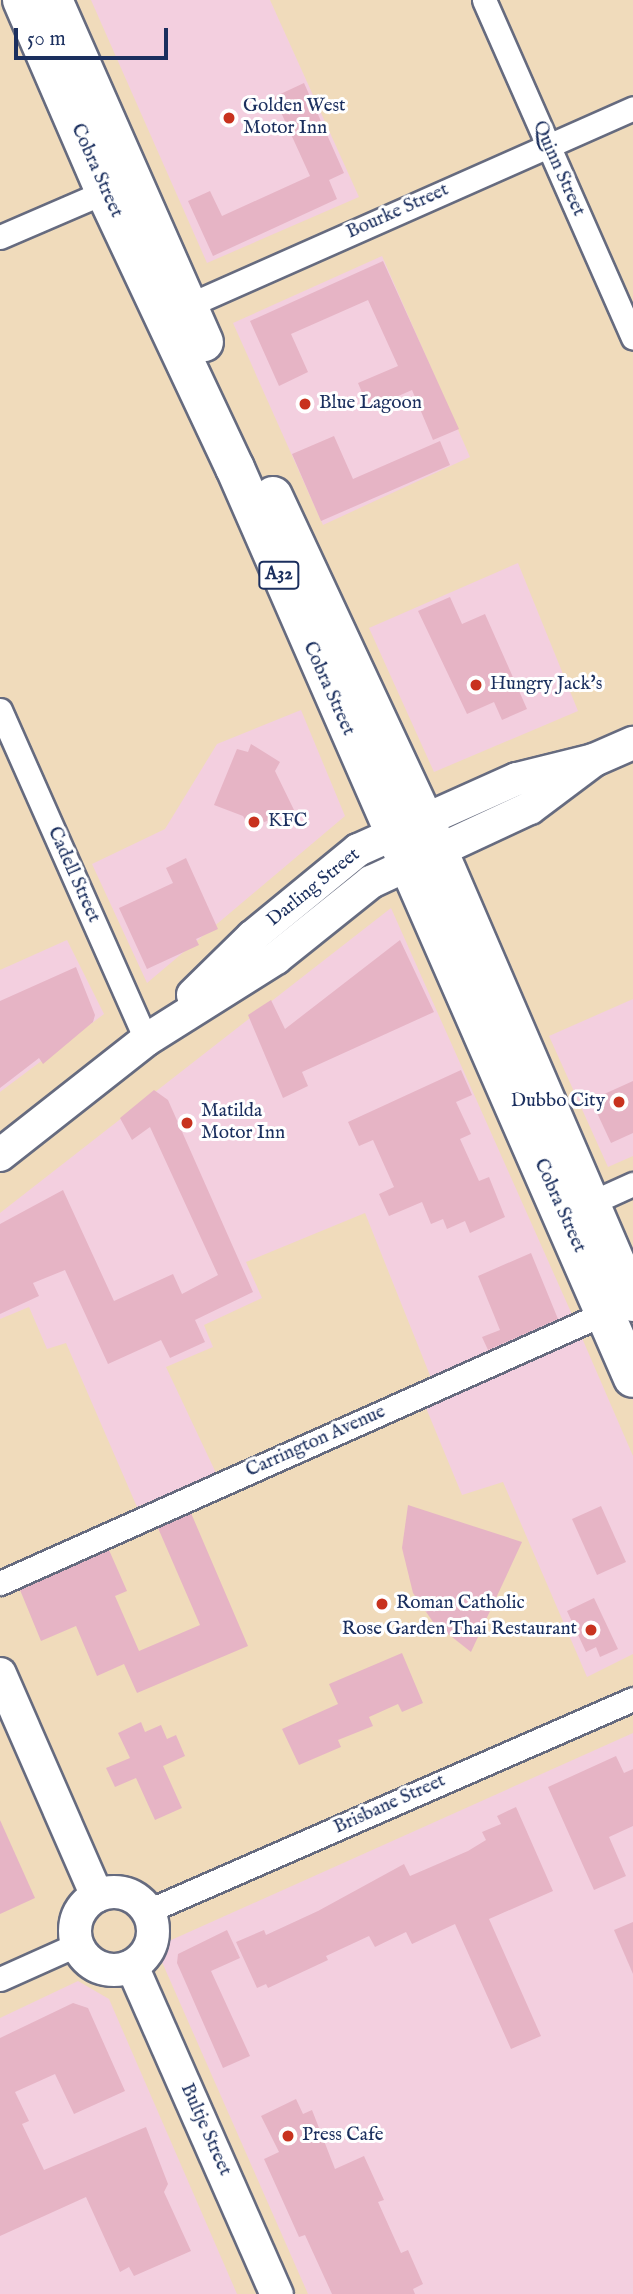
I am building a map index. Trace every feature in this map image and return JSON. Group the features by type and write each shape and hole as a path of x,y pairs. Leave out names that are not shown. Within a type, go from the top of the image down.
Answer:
{"highway":[{"name":"Cobra Street","path":"22,0 118,186 415,843 577,1210 624,1305 633,1378"},
{"name":"Cobra Street","path":"52,0 118,186"}],"street":[{"name":"Quinn Street","path":"484,0 633,338"},
{"name":"Bourke Street","path":"175,311 633,108"},
{"path":"0,237 118,186"},
{"name":"Cadell Street","path":"0,710 146,1040"},
{"name":"Darling Street","path":"0,1155 146,1040 252,937 358,850 415,843 530,808 594,760 633,743"},
{"path":"577,1210 633,1184"},
{"name":"Carrington Avenue","path":"0,1583 624,1305"},
{"path":"0,1674 97,1896"},
{"name":"Brisbane Street","path":"148,1911 633,1699"},
{"path":"120,1892 148,1911 153,1936 142,1958 132,1966 106,1969 84,1956 78,1944 76,1922 97,1896 120,1892"},
{"path":"0,1979 78,1944"},
{"name":"Bultje Street","path":"132,1966 277,2294"}],"shaded area":[{"path":"91,0 270,0 359,197 207,263"},
{"path":"382,256 470,457 323,525 233,323"},
{"path":"518,563 578,711 434,772 369,628"},
{"path":"301,710 345,816 147,983 92,864 165,829 217,744"},
{"path":"391,908 574,1319 431,1378 365,1213 246,1262 262,1298 204,1325 213,1347 166,1367 216,1473 137,1507 66,1343 47,1349 29,1307 0,1319 0,1213"},
{"path":"67,940 104,1014 0,1092 0,970"},
{"path":"633,999 633,1156 608,1167 549,1036"},
{"path":"582,1338 633,1456 633,1654 587,1677 503,1482 462,1495 424,1403"},
{"path":"633,1733 633,2294 308,2294 162,1962 169,1941"},
{"path":"78,1981 109,1999 237,2294 0,2294 0,2018"}],"building":[{"path":"304,83 344,173 329,180 337,199 213,256 188,201 210,191 222,216 310,176 274,97"},
{"path":"383,261 459,429 433,440 412,390 369,409 358,383 398,366 368,300 291,334 308,372 279,386 250,321"},
{"path":"334,436 353,479 440,441 450,465 321,521 292,454"},
{"path":"450,597 462,624 485,614 527,709 502,720 494,702 467,714 418,611"},
{"path":"251,744 280,762 275,771 294,810 250,828 243,816 214,805 237,749 248,752"},
{"path":"186,858 218,929 196,939 199,945 147,969 119,908 173,883 166,868"},
{"path":"400,940 434,1012 302,1072 308,1086 283,1098 248,1015 271,1000 285,1029"},
{"path":"76,967 95,1015 93,1022 43,1064 39,1058 0,1088 0,1001"},
{"path":"461,1070 472,1095 456,1102 471,1134 460,1139 479,1181 489,1177 505,1217 470,1233 465,1221 447,1229 443,1219 431,1224 422,1202 389,1216 379,1194 394,1187 373,1140 359,1146 348,1122"},
{"path":"633,1081 633,1133 611,1143 591,1100"},
{"path":"154,1090 168,1100 253,1292 195,1320 205,1342 170,1358 161,1340 108,1364 65,1270 33,1283 39,1296 0,1314 0,1224 63,1190 114,1301 173,1274 182,1294 218,1275 150,1127 132,1140 120,1118"},
{"path":"531,1253 558,1319 488,1350 482,1337 500,1330 478,1276"},
{"path":"408,1505 522,1542 471,1652 433,1622 413,1593 402,1548"},
{"path":"601,1506 626,1562 597,1575 572,1519"},
{"path":"191,1513 248,1646 137,1693 124,1664 97,1676 76,1626 41,1641 20,1590 109,1550 127,1591 115,1596 139,1651 200,1625 158,1528"},
{"path":"594,1598 618,1649 600,1657 596,1647 586,1652 567,1611"},
{"path":"402,1653 423,1703 402,1712 398,1704 369,1717 373,1726 338,1740 341,1747 299,1765 282,1729 338,1704 329,1684"},
{"path":"141,1722 145,1732 161,1725 167,1739 176,1735 185,1756 163,1766 182,1808 155,1820 136,1778 115,1787 106,1768 130,1758 118,1733"},
{"path":"616,1756 624,1773 633,1769 633,1826 609,1837 626,1876 594,1890 548,1787"},
{"path":"516,1807 553,1891 489,1919 541,2036 511,2049 455,1924 412,1944 406,1932 375,1947 369,1936 326,1956 328,1960 268,1988 266,1984 257,1988 236,1942 264,1930 266,1935 318,1911 404,1864 410,1876 468,1851 486,1840 482,1832 501,1824 497,1816"},
{"path":"0,1820 35,1898 0,1914"},
{"path":"633,1922 633,1974 614,1930"},
{"path":"227,1930 240,1958 211,1971 250,2056 223,2068 177,1963 178,1954"},
{"path":"73,2003 88,2008 125,2091 74,2114 55,2074 15,2092 29,2121 22,2124 44,2170 146,2127 168,2184 164,2192 191,2251 134,2276 129,2267 120,2272 86,2197 0,2236 0,2038"},
{"path":"296,2099 303,2114 312,2110 335,2169 364,2156 384,2200 378,2202 401,2253 408,2250 423,2284 413,2289 415,2294 332,2294 305,2235 299,2237 264,2159 279,2152 261,2116"}],"place":[{"name":"Golden West Motor Inn","path":"229,118"},
{"name":"Blue Lagoon","path":"305,404"},
{"name":"Hungry Jack's","path":"476,685"},
{"name":"KFC","path":"254,822"},
{"name":"Dubbo City","path":"619,1102"},
{"name":"Matilda Motor Inn","path":"187,1123"},
{"name":"Roman Catholic","path":"382,1604"},
{"name":"Rose Garden Thai Restaurant","path":"591,1630"},
{"name":"Press Cafe","path":"288,2136"}]}
